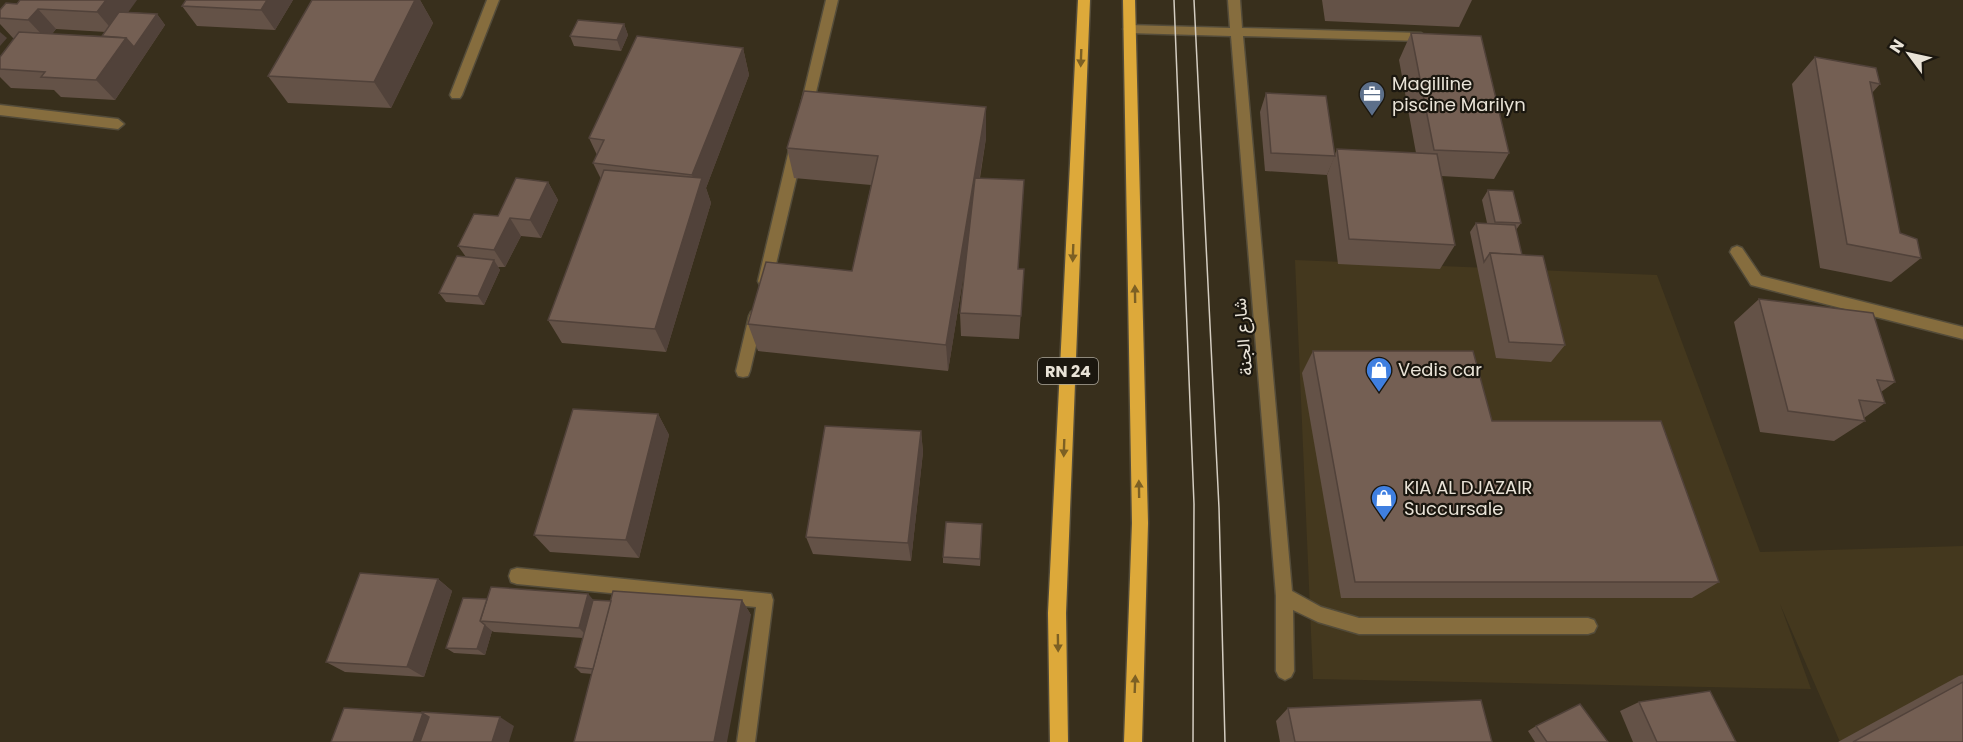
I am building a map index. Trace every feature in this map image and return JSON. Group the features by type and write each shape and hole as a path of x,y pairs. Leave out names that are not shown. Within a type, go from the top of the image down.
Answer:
{"main road":[{"name":"RN 24","path":"1059,742 1057,613 1084,0"},
{"path":"1129,0 1140,523 1133,742"}],"street":[{"path":"456,95 493,0"},
{"path":"743,371 832,0"},
{"name":"شارع الجنة","path":"1234,0 1284,596 1285,671"},
{"path":"1129,29 1421,37"},
{"path":"0,110 118,124"},
{"path":"1737,252 1756,281 1963,333"},
{"path":"517,576 765,600 746,742"},
{"path":"1284,596 1318,614 1359,626 1588,626"}],"shaded area":[{"path":"1295,260 1657,275 1760,552 1963,546 1963,742 1840,742 1780,604 1811,689 1313,679"}],"building":[{"path":"20,0 106,0 97,12 38,9 28,20 0,18 0,10 6,3 17,4"},
{"path":"186,0 267,0 261,10 182,6"},
{"path":"312,0 415,0 374,82 268,76"},
{"path":"119,12 157,14 134,47 126,38 102,36"},
{"path":"578,20 624,24 617,40 570,36"},
{"path":"19,32 126,38 96,80 41,77 45,72 0,69 0,57"},
{"path":"1411,33 1481,36 1509,153 1434,150"},
{"path":"637,36 743,48 692,175 593,163 604,140 589,138"},
{"path":"1815,57 1876,68 1880,84 1870,82 1900,233 1917,239 1921,258 1847,244"},
{"path":"804,91 986,107 946,345 748,324 766,262 852,271 878,156 787,148"},
{"path":"1266,93 1326,96 1335,156 1271,153"},
{"path":"1337,149 1437,154 1455,245 1349,239"},
{"path":"604,170 702,178 655,329 548,320"},
{"path":"516,178 548,182 530,220 510,218 494,250 458,246 474,214 498,216"},
{"path":"975,178 1024,180 1018,269 1024,269 1021,316 960,313"},
{"path":"1488,190 1513,191 1521,223 1495,222"},
{"path":"1476,223 1515,225 1522,255 1490,253 1484,262"},
{"path":"1490,253 1543,256 1565,345 1509,342"},
{"path":"457,256 494,260 478,296 439,293"},
{"path":"1759,299 1873,313 1895,382 1877,380 1885,403 1859,400 1865,421 1788,411"},
{"path":"1313,351 1473,351 1492,421 1661,421 1719,582 1355,582"},
{"path":"573,409 658,414 626,540 534,535"},
{"path":"825,426 921,431 908,543 806,537"},
{"path":"946,522 982,524 980,559 943,557"},
{"path":"360,573 438,579 407,667 326,662"},
{"path":"491,587 588,594 579,628 480,621"},
{"path":"613,591 742,600 714,742 574,742"},
{"path":"463,598 487,599 480,621 485,625 477,649 446,648"},
{"path":"593,600 611,601 593,669 575,667"},
{"path":"1963,682 1963,742 1853,742"},
{"path":"1710,691 1736,742 1657,742 1639,702"},
{"path":"1481,700 1492,742 1295,742 1288,708"},
{"path":"1580,704 1608,742 1547,742 1536,726"},
{"path":"344,708 423,713 413,742 331,742"},
{"path":"422,712 500,717 492,742 420,742 429,717"}],"tram line":[{"path":"1174,0 1194,504 1193,742"},
{"path":"1194,0 1219,508 1225,742"}],"place":[{"name":"Magilline piscine Marilyn","path":"1372,117"},
{"name":"Vedis car","path":"1379,393"},
{"name":"KIA AL DJAZAIR Succursale","path":"1384,521"}]}
